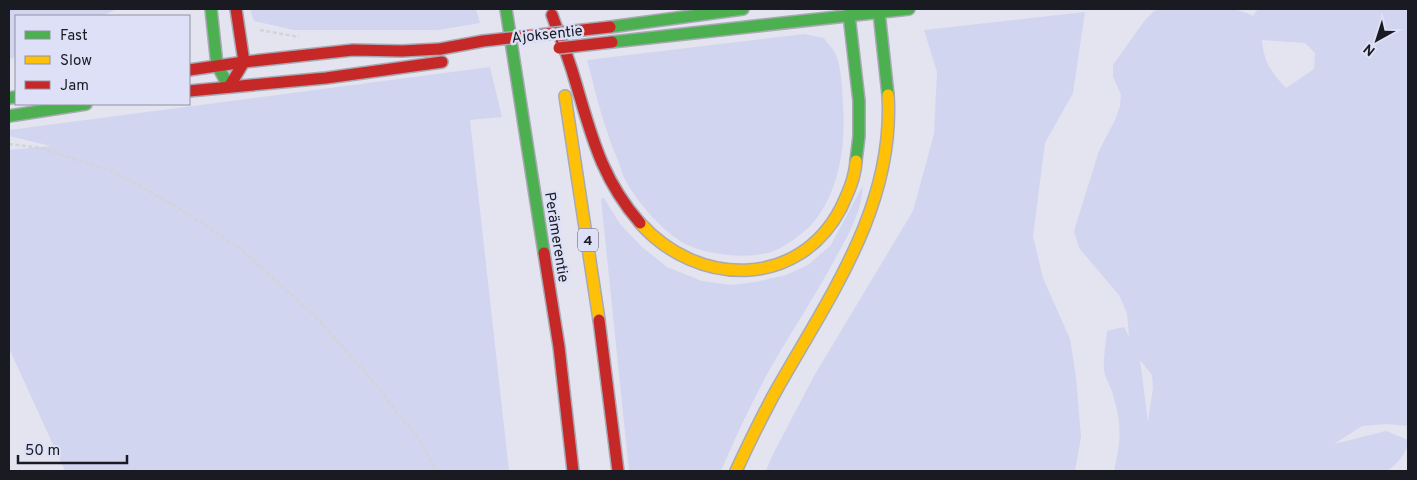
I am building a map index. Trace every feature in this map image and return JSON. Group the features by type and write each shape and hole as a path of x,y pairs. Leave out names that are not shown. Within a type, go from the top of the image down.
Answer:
{"main road":[{"path":"211,9 217,65 229,87"},
{"path":"229,87 244,62 236,9"},
{"name":"Perämerentie","path":"506,9 559,347 574,471"},
{"name":"Ajoksentie","path":"190,70 217,65 353,50 402,51 440,49 483,41 610,28 743,9"},
{"name":"Ajoksentie","path":"544,49 850,12 909,9"},
{"path":"736,471 778,385 840,283 863,235 878,193 888,136 888,88 877,10"},
{"path":"552,12 600,158 612,184 626,206 661,243 683,257 706,266 750,271 784,263 815,243 838,213 854,175 861,132 860,101 850,12"},
{"name":"Perämerentie","path":"552,12 594,277 618,471"},
{"path":"492,27 503,57 527,145"},
{"name":"Ajoksentie","path":"503,57 525,51"},
{"path":"190,91 335,77 447,61"},
{"path":"9,116 80,105"}],"path":[{"path":"9,144 41,148 114,172 174,205 238,247 312,313 362,368 420,441 436,471"}],"shaded area":[{"path":"1221,8 1232,9 1253,16 1258,9 1408,9 1408,426 1387,424 1362,426 1334,444 1386,431 1408,440 1408,445 1401,458 1387,471 1114,471 1119,442 1119,424 1113,395 1105,373 1104,355 1107,331 1124,327 1129,337 1127,313 1119,295 1079,248 1074,231 1099,151 1120,106 1121,95 1113,76 1113,65 1145,20 1154,11 1162,9","holes":["1262,40 1305,43 1315,53 1314,69 1286,88 1269,66 1264,54","1140,360 1152,375 1153,388 1148,422"]},
{"path":"9,9 117,9 104,15 15,15 15,57 9,59"},
{"path":"250,9 476,9 480,23 438,30 294,30 254,21"},
{"path":"1085,12 1073,93 1045,143 1033,236 1043,278 1070,339 1076,377 1081,437 1075,471 766,471 814,376 913,211 934,134 937,72 924,30"},
{"path":"804,34 824,38 833,49 839,65 842,86 844,121 842,153 834,185 820,214 794,240 766,253 741,256 727,255 701,250 680,241 650,215 625,180 604,121 587,60"},
{"path":"490,67 502,117 470,120 509,471 65,471 9,348 9,150 51,146 9,136 9,130"},
{"path":"863,185 860,204 849,232 827,274 765,378 721,471 629,471 601,199 604,198 620,224 642,247 667,267 702,281 731,285 786,275 808,265 831,245"}],"traffic: fast":[{"path":"211,9 217,65 229,87"},
{"path":"506,9 544,253"},
{"path":"610,27 743,9"},
{"path":"852,9 849,15 859,101 859,136 856,161"},
{"path":"875,9 879,12 888,95"},
{"path":"612,42 909,9"},
{"path":"9,98 15,97"},
{"path":"9,116 80,105"}],"traffic: slow":[{"path":"736,471 771,399 837,285 870,213 881,175 887,136 888,95"},
{"path":"565,96 599,320"},
{"path":"640,223 663,244 689,259 717,268 746,270 774,266 799,254 822,235 844,202 853,179 856,161"}],"traffic: jam":[{"path":"229,87 244,62 236,9"},
{"path":"552,15 569,61 598,154 615,189 640,223"},
{"path":"440,49 483,41 610,27"},
{"path":"559,48 612,42"},
{"path":"190,70 353,50 402,51 440,49"},
{"path":"190,91 326,78 442,62"},
{"path":"544,253 559,347 573,471"},
{"path":"599,320 618,471"}]}
